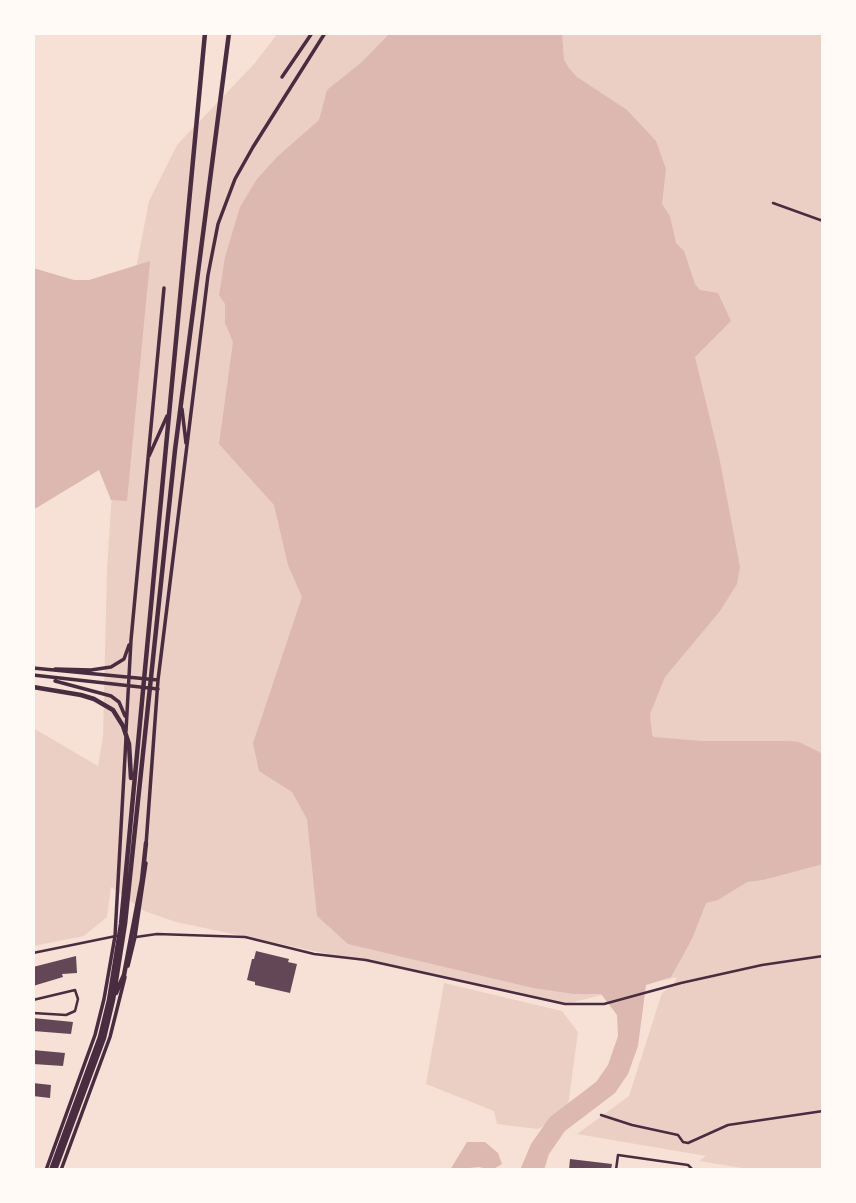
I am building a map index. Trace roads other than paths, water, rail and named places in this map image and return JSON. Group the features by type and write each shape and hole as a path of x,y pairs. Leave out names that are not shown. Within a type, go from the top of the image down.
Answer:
{"highway":[{"path":"53,1170 100,1037 109,1000 121,923 205,33"},
{"path":"53,1170 104,1038 125,924 188,337 229,33"},
{"path":"33,687 81,695 113,710 123,726 129,744 131,798"},
{"path":"113,1000 124,975 142,880 146,843"}],"main road":[{"path":"282,78 312,33"},
{"path":"61,1170 110,1037 135,937 145,876 158,680 208,275 218,224 234,179 325,33"},
{"path":"46,1170 95,1035 115,936 131,640 164,288"},
{"path":"181,399 187,452"},
{"path":"148,459 167,416"},
{"path":"48,670 102,670 111,667 124,659 131,640"},
{"path":"33,668 158,680"},
{"path":"33,675 111,696 120,702 125,712 126,725"},
{"path":"48,678 158,689"}],"street":[{"path":"773,203 823,220"},
{"path":"33,953 115,936 157,934 245,937 314,954 366,960 549,1001 604,1004 762,965 823,956"},
{"path":"33,1000 75,990 78,999 75,1011 66,1015 33,1013"},
{"path":"601,1115 678,1135 683,1142 688,1143 727,1125 823,1111"},
{"path":"616,1170 618,1155 688,1165 693,1170"}]}
